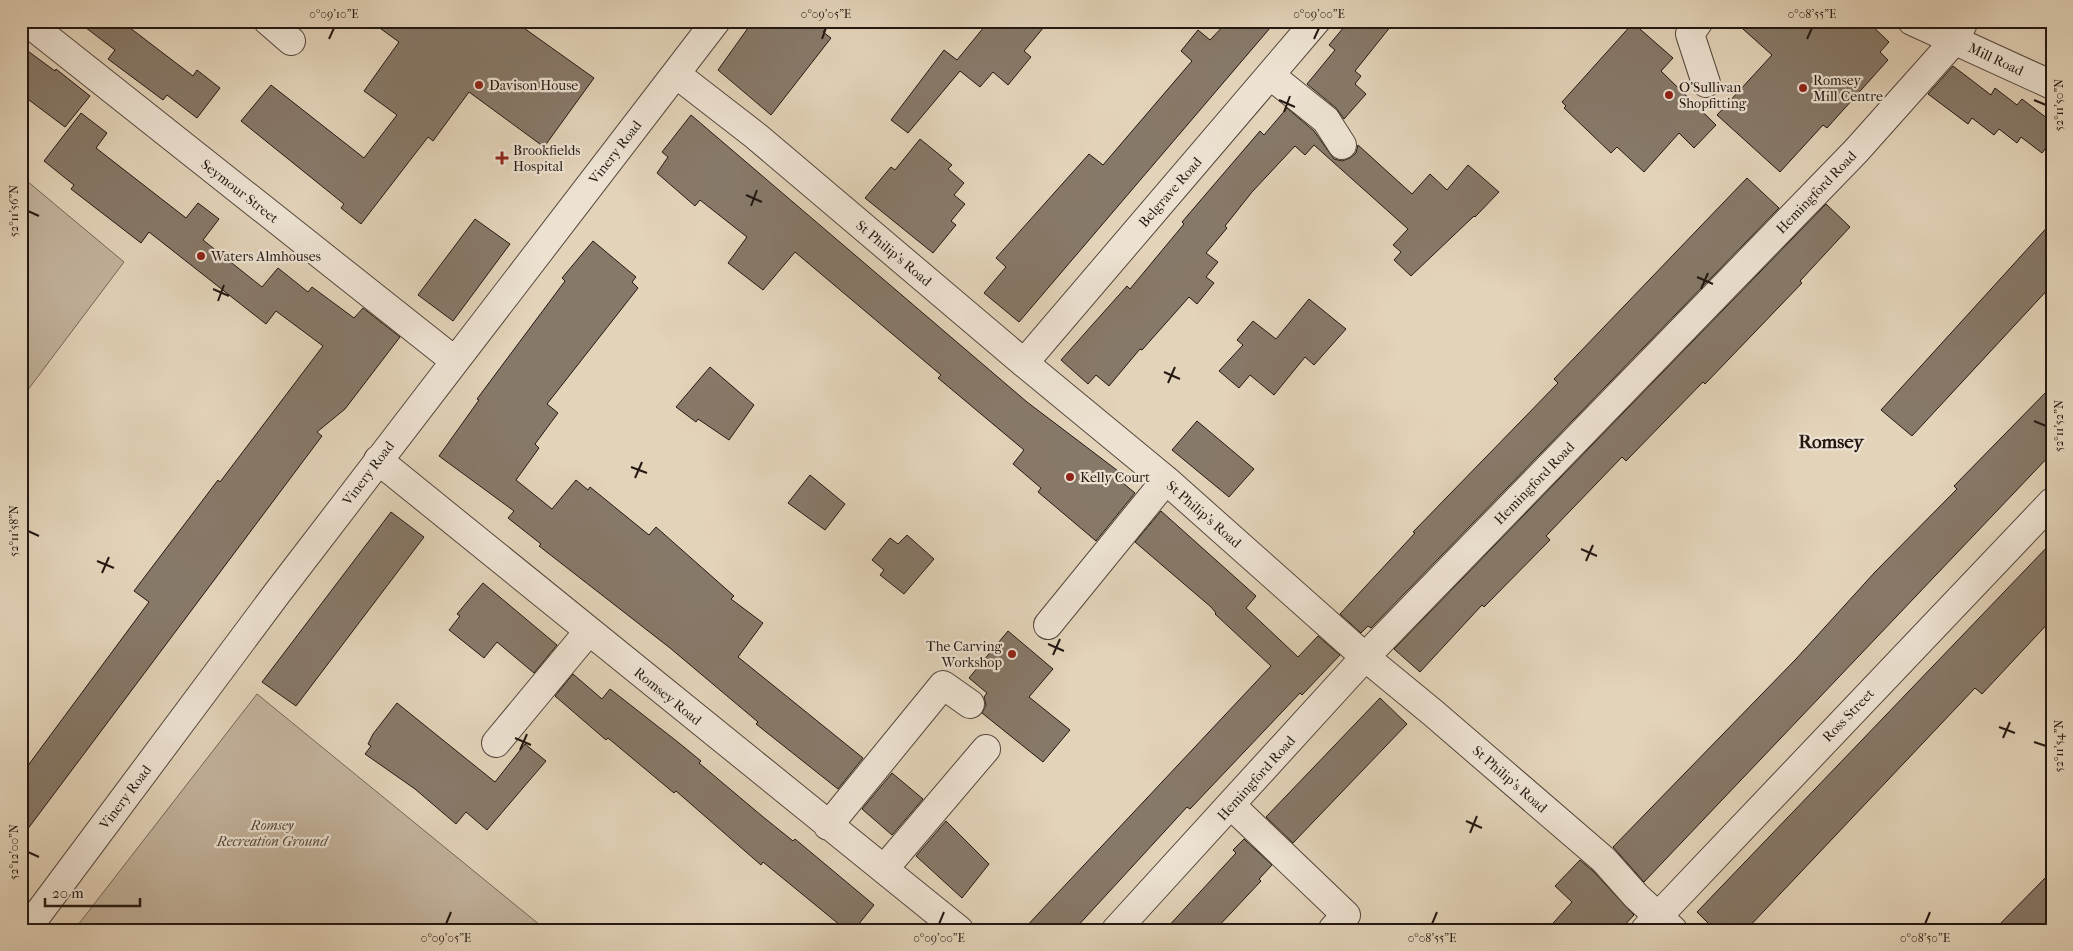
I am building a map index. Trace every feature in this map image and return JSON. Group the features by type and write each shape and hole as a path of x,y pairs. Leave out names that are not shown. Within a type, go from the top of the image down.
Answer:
{"street":[{"name":"Seymour Street","path":"26,21 455,361"},
{"path":"268,21 291,42"},
{"name":"Vinery Road","path":"26,930 378,460 716,21"},
{"name":"Belgrave Road","path":"1024,364 1316,21"},
{"path":"1698,21 1690,34 1706,83"},
{"name":"Mill Road","path":"1912,21 1960,31 2052,84"},
{"name":"Hemingford Road","path":"1116,930 1232,806 1371,650 1825,184 1960,31"},
{"name":"St Philip's Road","path":"676,74 756,136 1024,364 1371,650 1432,712 1604,860 1659,925"},
{"path":"1270,75 1326,120 1342,145"},
{"name":"Romsey Road","path":"378,460 588,632 959,930"},
{"path":"1048,625 1166,480"},
{"name":"Ross Street","path":"1659,925 2052,502"},
{"path":"496,743 588,632"},
{"path":"828,826 943,685 970,704"},
{"path":"884,869 986,749"},
{"path":"1232,806 1346,915 1333,929"}],"green space":[{"path":"21,176 124,262 21,399"},
{"name":"Romsey Recreation Ground","path":"257,694 546,930 74,930"}],"building":[{"path":"77,21 121,21 193,76 197,70 220,88 197,118 167,95 163,100 108,59 115,50"},
{"name":"Davison House","path":"370,21 514,21 594,78 544,147 469,92 433,141 428,137 361,224 341,208 344,204 241,121 271,85 364,158 397,115 364,91 399,42"},
{"path":"753,21 831,21 823,32 831,38 771,115 718,70"},
{"path":"989,21 1049,21 1024,51 1031,57 1008,85 993,72 980,87 960,71 908,133 891,120 944,50 957,60"},
{"path":"1228,21 1276,21 1019,322 984,293 1006,267 996,258 1089,154 1103,165 1192,61 1181,51 1198,30 1210,40"},
{"path":"1349,21 1395,21 1355,71 1361,76 1355,84 1366,94 1344,119 1336,108 1307,84 1335,50 1329,45"},
{"name":"Romsey Mill Centre","path":"1734,21 1867,21 1889,42 1880,52 1888,60 1827,128 1823,125 1780,172 1717,115 1772,55"},
{"path":"1633,23 1673,58 1661,71 1716,125 1694,148 1679,133 1644,172 1617,147 1611,153 1564,108 1566,106 1562,102"},
{"path":"21,46 55,71 56,69 90,96 65,127 21,94"},
{"path":"1953,66 1991,95 1995,88 2017,105 2022,99 2052,122 2052,140 2042,153 2021,137 2017,143 1999,129 1994,135 1972,118 1968,124 1928,94"},
{"path":"1287,108 1314,131 1334,159 1342,161 1350,158 1356,153 1358,145 1412,194 1430,174 1447,190 1468,165 1499,192 1475,217 1411,276 1394,260 1401,252 1393,245 1408,229 1314,145 1305,155 1295,146 1252,192 1225,226 1227,228 1206,253 1218,262 1206,277 1214,283 1197,304 1189,297 1142,350 1140,349 1109,386 1096,375 1088,384 1061,360 1127,286 1130,289 1184,224 1182,222 1260,131 1264,135"},
{"path":"81,113 107,133 96,148 186,218 198,203 219,219 203,240 262,287 278,268 308,292 312,287 354,318 363,308 400,337 345,409 317,432 322,436 21,838 21,775 149,602 134,591 218,480 220,482 323,346 276,311 266,324 149,232 141,243 71,189 74,185 44,161"},
{"path":"691,115 1027,402 1122,474 1118,479 1135,493 1096,541 1038,492 1041,488 1013,464 1024,450 938,378 941,375 795,252 763,290 728,263 747,237 700,200 695,206 657,173 668,157 662,152"},
{"path":"920,139 952,165 948,169 964,183 954,195 965,204 951,221 956,225 933,253 865,198 891,167 895,170"},
{"path":"1747,178 1779,208 1371,628 1368,626 1361,633 1340,614 1415,533 1413,532 1558,383 1554,379"},
{"path":"1826,204 1850,227 1800,281 1802,283 1705,384 1703,382 1626,461 1622,457 1546,536 1550,540 1484,607 1482,605 1420,672 1394,649"},
{"path":"475,219 510,244 453,321 418,295"},
{"path":"2052,222 2052,285 1912,436 1881,410"},
{"path":"593,241 636,277 632,282 638,288 547,404 558,413 535,444 539,448 516,480 552,509 576,480 588,490 590,487 649,535 656,527 734,596 731,599 763,623 738,657 863,758 838,789 756,724 758,722 670,648 539,546 541,544 508,518 514,511 439,456 479,400 477,399 565,281 562,278"},
{"path":"1309,299 1346,329 1314,365 1305,357 1274,395 1250,375 1239,388 1219,371 1243,345 1237,340 1253,321 1276,339"},
{"path":"710,367 754,405 729,440 698,419 696,422 676,407"},
{"path":"2052,386 2052,453 1644,882 1613,847 1796,659 1875,572 1957,489 1954,486"},
{"path":"1197,421 1254,469 1229,497 1172,450"},
{"path":"810,475 845,504 825,530 788,503"},
{"path":"1161,511 1256,596 1246,608 1298,657 1318,636 1340,655 1302,695 1300,693 1190,809 1187,807 1074,930 1023,930 1271,666 1215,614 1211,607 1135,542"},
{"path":"391,512 424,537 296,706 262,682"},
{"path":"907,535 934,559 904,594 880,575 884,570 872,560 890,538 898,544"},
{"path":"2052,542 2052,619 1982,694 1975,688 1746,930 1715,930 1697,912"},
{"path":"483,583 557,645 534,673 497,642 484,658 449,630 460,616 457,614"},
{"path":"1008,631 1053,669 1029,697 1070,730 1043,762 982,713 986,705 984,697 987,693 969,678"},
{"path":"573,674 602,699 610,689 701,761 699,763 762,816 793,841 795,839 874,905 854,930 846,930 763,862 761,865 676,791 674,793 608,738 606,740 555,696"},
{"path":"1380,698 1407,724 1293,843 1266,817"},
{"path":"397,703 495,782 525,744 546,761 487,830 466,812 456,824 415,789 365,754 371,746 368,744 373,734"},
{"path":"892,773 923,799 892,835 862,809"},
{"path":"946,821 989,864 962,898 916,856"},
{"path":"1244,839 1272,865 1259,879 1261,881 1215,930 1165,930 1236,853 1233,850"},
{"path":"1580,860 1593,871 1634,915 1620,930 1547,930 1572,902 1555,886"},
{"path":"2052,871 2052,930 1994,930"}],"place":[{"name":"Davison House","path":"479,85"},
{"name":"Romsey Mill Centre","path":"1803,88"},
{"name":"O'Sullivan Shopfitting","path":"1669,95"},
{"name":"Brookfields Hospital","path":"502,158"},
{"name":"Waters Almhouses","path":"201,256"},
{"name":"Kelly Court","path":"1070,477"},
{"name":"The Carving Workshop","path":"1012,654"}],"district":[{"name":"Romsey","path":"1831,441"}]}
